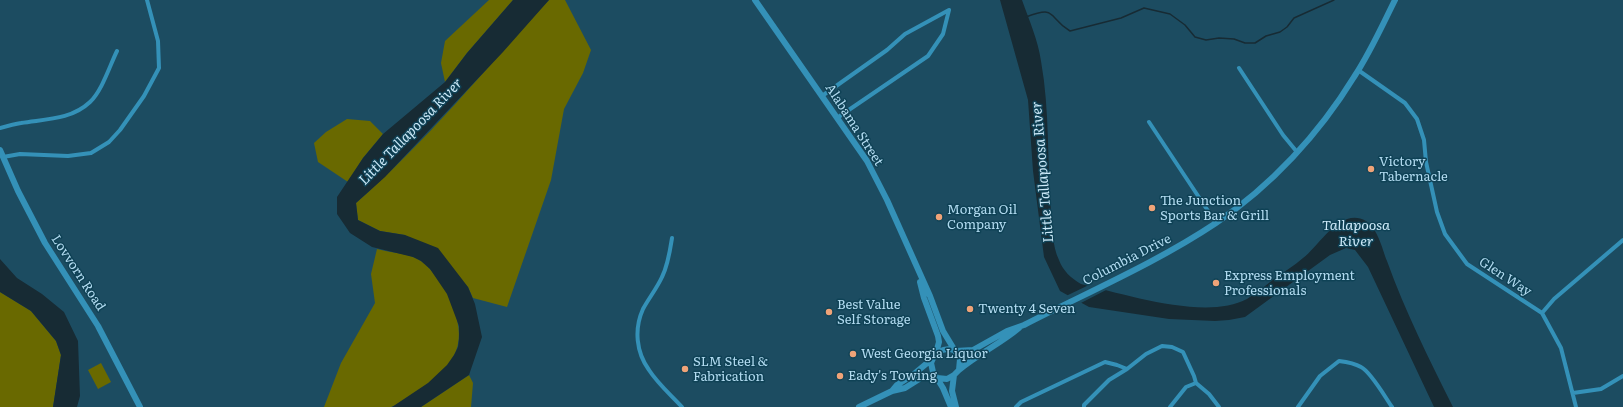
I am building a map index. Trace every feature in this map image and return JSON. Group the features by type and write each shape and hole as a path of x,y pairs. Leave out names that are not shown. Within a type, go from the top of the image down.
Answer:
{"main road":[{"name":"Alabama Street","path":"755,0 867,161 887,200 908,244 918,272 924,298 938,336 939,342 936,353"},
{"name":"Columbia Drive","path":"955,350 973,350 1024,325 1178,246 1216,223 1238,206 1274,176 1326,119 1358,70 1395,0"},
{"name":"Lovvorn Road","path":"0,150 44,243 98,326 140,407"},
{"name":"Alabama Street","path":"918,272 930,296 943,331 955,350"},
{"name":"Columbia Drive","path":"958,370 979,354 1010,336 1024,325"},
{"path":"859,407 892,391 905,388 924,376 947,379 954,375 958,370 960,359 955,350 945,348 936,353 932,359 914,374 897,385 892,391"},
{"path":"932,359 931,365 936,377 944,388 951,407"},
{"path":"954,375 952,390 956,407"}],"street":[{"path":"3,157 20,154 68,156 91,153 113,138 144,96 159,68 158,41 147,0"},
{"path":"822,96 887,50 905,34 949,10 943,34 928,56 837,118"},
{"path":"0,128 21,123 60,118 83,108 91,102 117,51"},
{"path":"1239,68 1283,135 1297,152"},
{"name":"Glen Way","path":"1358,70 1405,103 1417,119 1424,140 1426,162 1437,212 1445,234 1467,264 1542,313 1561,348 1576,407"},
{"path":"1149,122 1216,223"},
{"path":"672,238 662,277 644,308 639,322 637,335 641,355 646,365 654,377 682,407"},
{"path":"1542,313 1554,299 1623,240"},
{"path":"1084,407 1084,405 1109,380 1127,369 1146,354 1162,346 1172,347 1183,352 1196,383 1209,394 1219,407"},
{"path":"1298,407 1320,376 1339,361 1348,362 1362,367 1373,379 1392,407"},
{"path":"1016,407 1021,402 1105,362 1127,369"},
{"path":"1573,393 1601,390 1623,376"},
{"path":"1170,407 1186,387 1196,383"}],"shaded area":[{"path":"489,0 513,0 467,53 445,82 441,63 445,41"},
{"path":"549,0 565,0 591,50 583,73 564,109 551,180 507,307 473,298 468,287 405,235 380,231 358,220 356,203 382,180 431,130"},
{"path":"347,119 370,121 383,134 363,158 348,182 318,162 314,143 326,132"},
{"path":"377,249 416,258 421,261 437,278 449,297 455,313 459,340 456,352 442,372 394,406 324,407 341,363 375,303 371,274"},
{"path":"0,292 31,311 56,341 61,355 53,407 0,407"},
{"path":"101,363 111,382 98,389 88,370"},
{"path":"469,375 473,383 471,407 421,407"}],"water":[{"name":"Little Tallapoosa River","path":"513,0 549,0 503,52 385,177 356,203 358,220 380,231 405,235 438,248 468,287 475,304 482,337 469,375 421,407 392,407 428,383 447,365 458,347 459,326 447,294 430,269 421,261 413,257 372,247 350,233 337,214 337,197 363,158 383,134 445,82 467,53"},
{"name":"Tallapoosa River","path":"1000,0 1022,0 1038,45 1046,99 1051,212 1054,243 1061,264 1071,277 1081,284 1165,304 1188,307 1230,305 1247,299 1277,276 1296,264 1339,223 1348,219 1357,218 1366,221 1377,234 1409,317 1453,407 1434,407 1368,267 1355,250 1346,248 1330,255 1245,317 1229,320 1215,321 1169,319 1089,307 1060,291 1044,257 1033,171 1028,100"},
{"path":"0,259 17,278 42,294 64,312 78,341 80,396 77,407 53,407 61,355 56,341 31,311 0,292"}],"pier":[{"path":"1091,284 1110,288 1079,304 1066,296"}],"waterway":[{"path":"1026,17 1048,12 1070,31 1121,18 1144,8 1170,14 1185,25 1195,37 1206,40 1219,38 1234,39 1245,43 1255,43 1266,36 1280,32 1287,27 1294,18 1334,0"}],"place":[{"name":"Victory Tabernacle","path":"1371,169"},
{"name":"The Junction Sports Bar & Grill","path":"1152,208"},
{"name":"Morgan Oil Company","path":"939,217"},
{"name":"Express Employment Professionals","path":"1216,283"},
{"name":"Twenty 4 Seven","path":"970,309"},
{"name":"Best Value Self Storage","path":"829,312"},
{"name":"West Georgia Liquor","path":"853,354"},
{"name":"SLM Steel & Fabrication","path":"685,369"},
{"name":"Eady's Towing","path":"840,376"}]}
